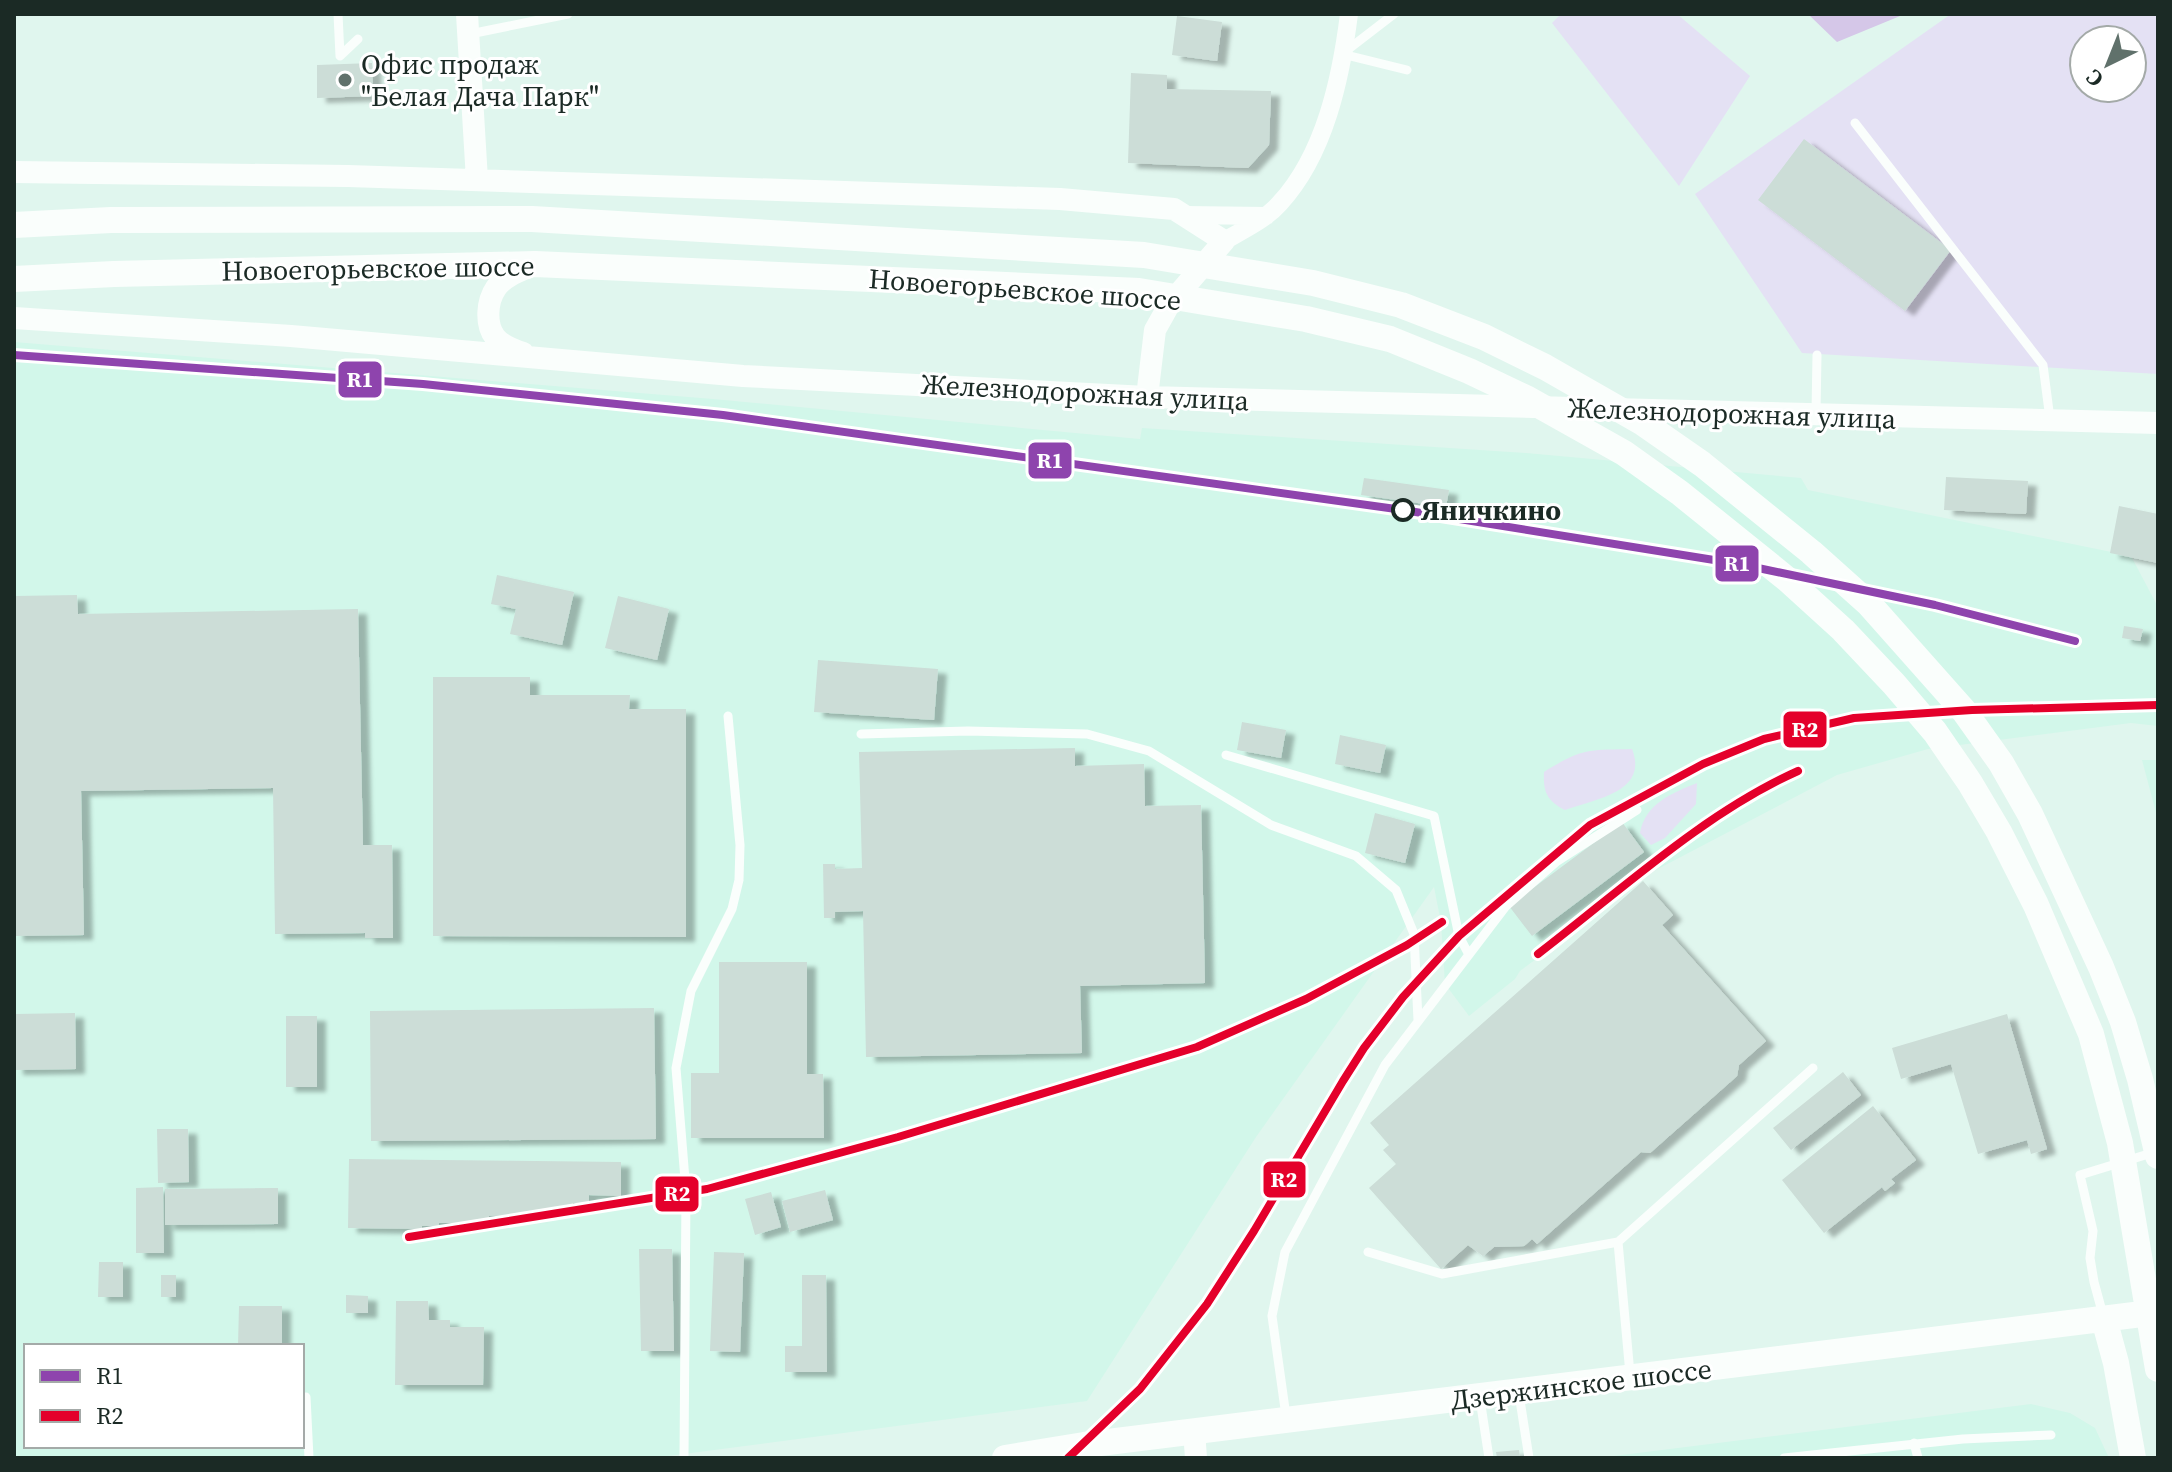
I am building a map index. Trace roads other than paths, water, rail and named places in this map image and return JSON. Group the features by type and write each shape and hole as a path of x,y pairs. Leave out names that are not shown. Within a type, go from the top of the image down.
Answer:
{"main road":[{"name":"Новоегорьевское шоссе","path":"14,225 111,220 532,219 1144,255 1313,283 1372,297 1484,337 1545,367 1643,423 1702,464 1811,552 1869,604 1964,711 2001,763 2030,814 2073,903 2123,1022 2158,1154"},
{"name":"Новоегорьевское шоссе","path":"14,279 535,264 1139,291 1306,319 1390,339 1528,399 1624,453 1737,537 1843,630 1935,732 1970,783 2036,905 2091,1034 2120,1143 2158,1369"},
{"name":"Дзержинское шоссе","path":"1005,1458 1194,1431 2158,1312"},
{"path":"2104,1319 2116,1363 2133,1458"},
{"path":"2125,1418 2125,1369 2128,1358 2137,1343 2158,1329"}],"street":[{"path":"1147,397 1155,330 1169,305 1224,241 1266,216 1281,203 1323,133 1349,14"},
{"path":"468,24 477,180"},
{"path":"14,172 348,176 1060,199 1174,209 1224,241"},
{"path":"1184,215 1266,216"},
{"path":"535,264 511,274 497,287 489,302 488,320 495,337 512,349 535,358"},
{"name":"Железнодорожная улица","path":"14,318 291,336 743,376 1147,397 2158,423"},
{"path":"1194,1431 1196,1458"}],"lane":[{"path":"338,14 340,56 358,39"},
{"path":"468,24 568,14"},
{"path":"1342,54 1394,14"},
{"path":"1342,54 1407,70"},
{"path":"1855,123 2043,365 2050,419"},
{"path":"1816,416 1817,355"},
{"path":"684,1458 686,1192 676,1068 691,991 732,909 739,880 740,845 728,716"},
{"path":"861,734 968,731 1087,734 1149,751 1271,825 1356,856 1396,890 1414,934 1418,1020"},
{"path":"1226,755 1434,816 1459,936 1468,953"},
{"path":"1286,1420 1272,1316 1285,1252 1385,1065 1506,906 1556,862 1637,810"},
{"path":"1368,1252 1442,1274 1618,1242 1813,1068"},
{"path":"2104,1319 2090,1258 2093,1231 2080,1175 2158,1154"},
{"path":"1618,1242 1631,1378"},
{"path":"1519,1391 1529,1458"},
{"path":"1480,1396 1489,1458"},
{"path":"306,1397 309,1458"},
{"path":"1784,1458 1914,1443 2051,1435"},
{"path":"1914,1443 1918,1458"}],"place":[{"name":"Офис продаж \"Белая Дача Парк\"","path":"345,80"},
{"name":"Яничкино","path":"1403,510"}]}
